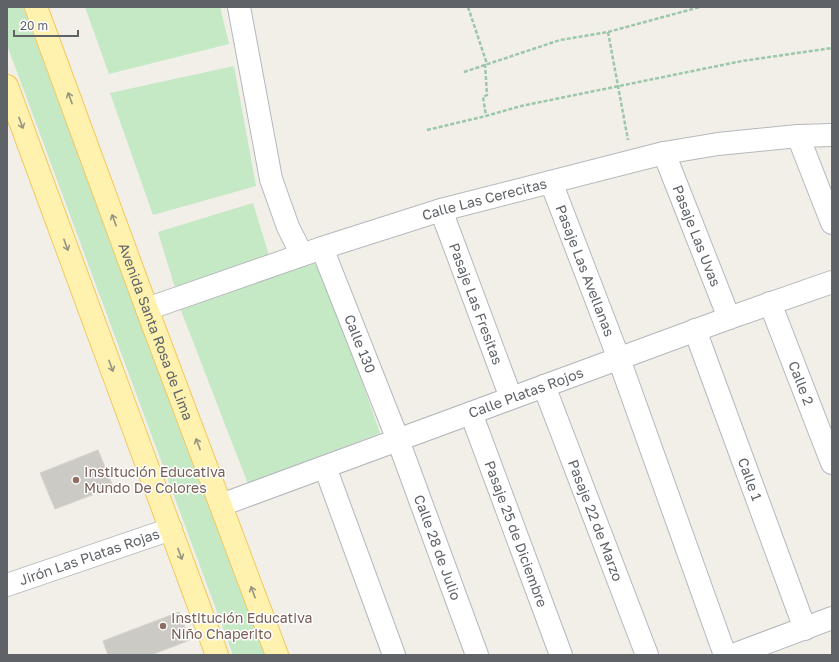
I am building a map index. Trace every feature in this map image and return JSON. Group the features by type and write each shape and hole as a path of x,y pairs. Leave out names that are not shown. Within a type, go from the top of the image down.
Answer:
{"main road":[{"name":"Avenida Santa Rosa de Lima","path":"36,7 147,310 277,655"},
{"path":"7,86 217,655"}],"street":[{"name":"Calle 130","path":"239,7 271,179 288,227 312,251 398,440"},
{"name":"Calle Las Cerecitas","path":"147,310 312,251 441,210 664,153 718,144 798,136 832,135"},
{"path":"798,136 832,223"},
{"name":"Pasaje Las Uvas","path":"664,153 730,318"},
{"name":"Pasaje Las Avellanas","path":"551,182 619,359 726,655"},
{"name":"Pasaje Las Fresitas","path":"441,210 511,398"},
{"name":"Calle Platas Rojos","path":"221,505 695,330 832,282"},
{"name":"Calle 2","path":"770,303 832,463"},
{"name":"Calle 1","path":"695,330 805,628"},
{"name":"Pasaje 22 de Marzo","path":"544,386 647,655"},
{"name":"Pasaje 25 de Diciembre","path":"471,413 562,655"},
{"name":"Calle 28 de Julio","path":"398,440 477,655"},
{"path":"325,467 394,655"},
{"name":"Jirón Las Platas Rojas","path":"7,585 171,529"},
{"path":"733,655 832,618"}],"path":[{"path":"468,7 486,64 487,95 483,97 486,116"},
{"path":"464,72 560,40 608,32 700,7"},
{"path":"608,32 632,162"},
{"path":"427,130 522,106 742,61 832,48"}],"green space":[{"path":"7,7 23,7 265,655 233,655 7,45"},
{"path":"85,7 220,7 229,44 109,74"},
{"path":"234,66 256,186 153,215 110,93"},
{"path":"253,203 271,262 176,291 158,232"},
{"path":"319,259 380,433 248,484 180,308"}],"building":[{"name":"Institución Educativa Mundo De Colores","path":"98,450 113,487 55,509 40,473"},
{"name":"Institución Educativa Niño Chaperito","path":"179,612 190,640 151,655 108,655 103,641"}],"place":[{"name":"Institución Educativa Mundo De Colores","path":"76,480"},
{"name":"Institución Educativa Niño Chaperito","path":"163,626"}]}
